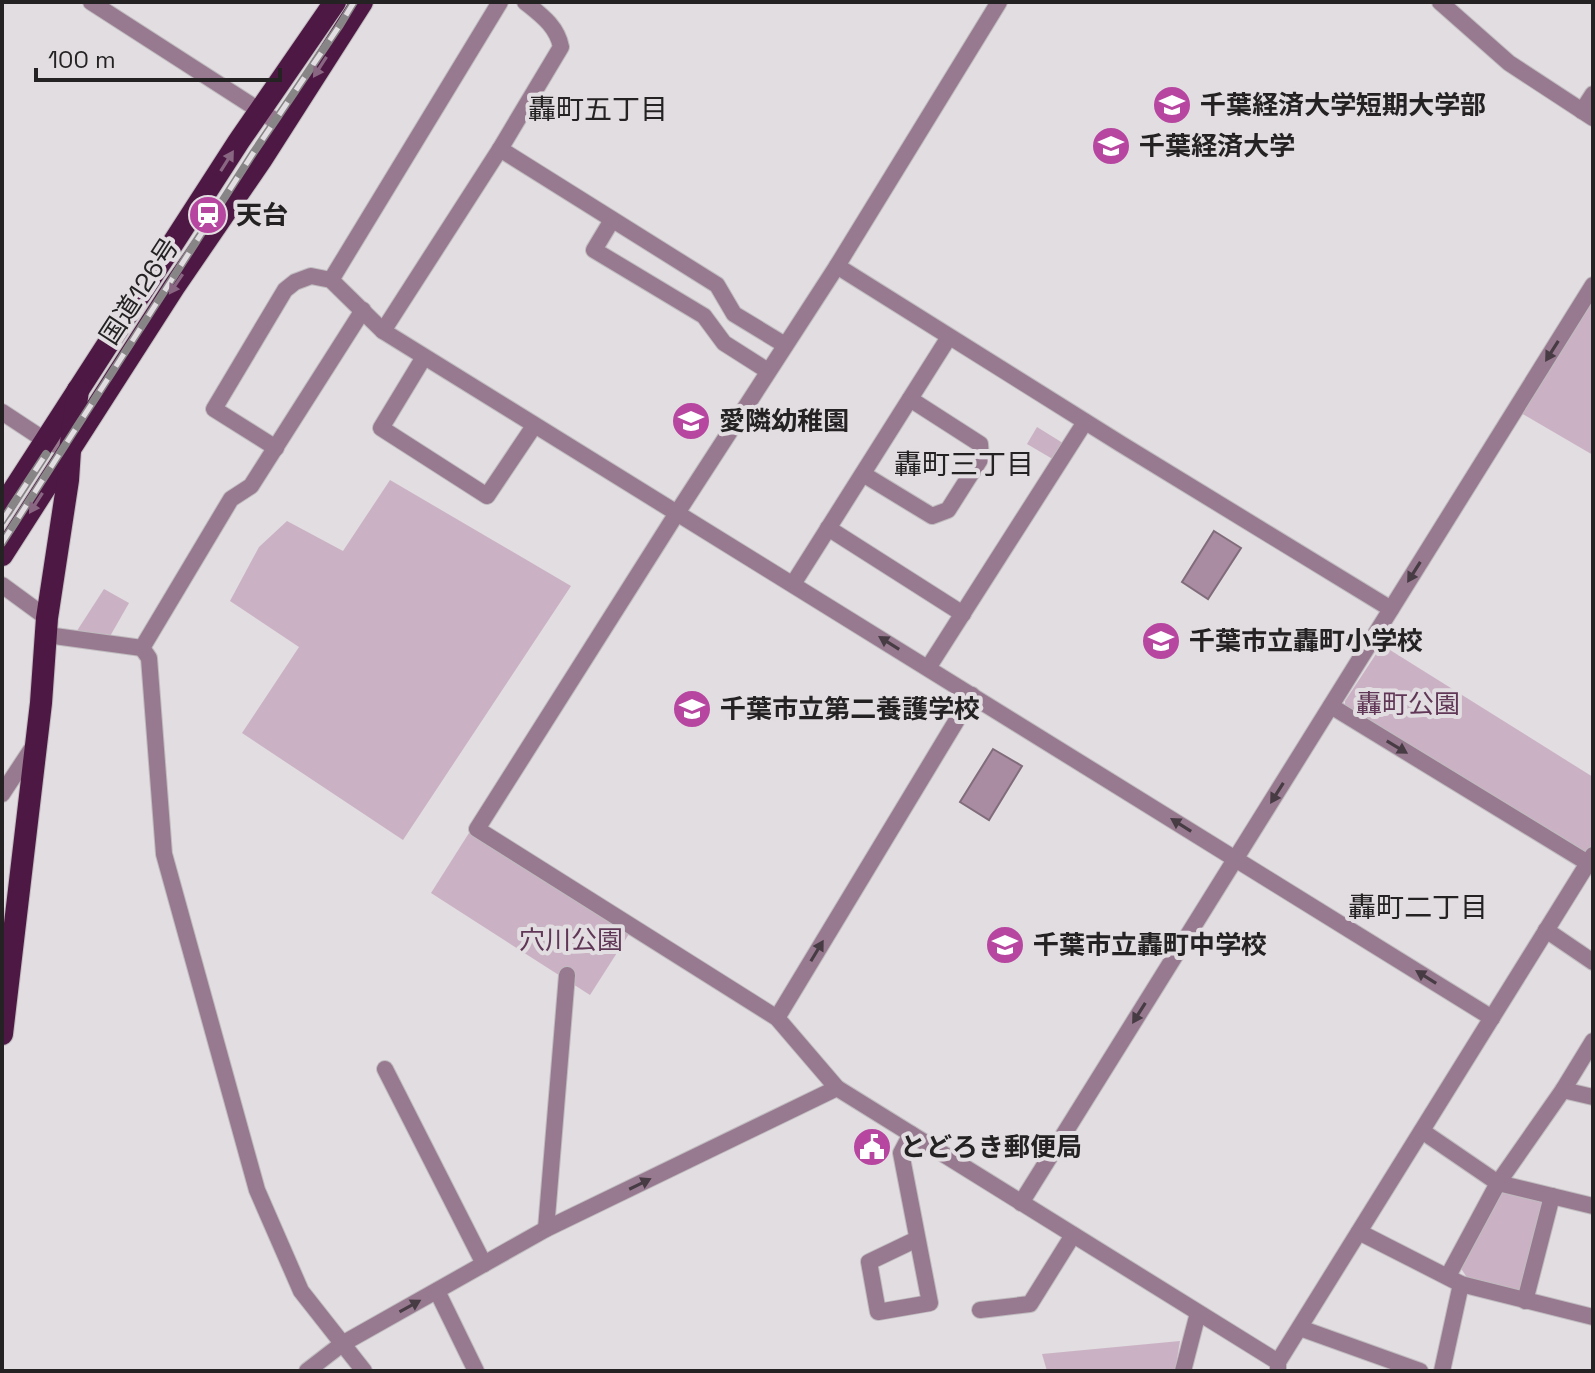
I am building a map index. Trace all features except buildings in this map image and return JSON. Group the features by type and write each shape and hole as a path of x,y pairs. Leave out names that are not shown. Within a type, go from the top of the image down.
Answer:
{"highway":[{"name":"国道126号","path":"2,508 239,141 335,2"},
{"name":"国道126号","path":"2,555 362,2"},
{"name":"国道126号","path":"2,1034 47,627 78,390"}],"street":[{"path":"91,2 282,125"},
{"path":"331,280 500,2"},
{"path":"383,331 500,149 561,47 548,9 525,2"},
{"path":"999,2 837,266 477,829 777,1018 837,1088 1198,1313 1278,1367 1590,859 1331,706"},
{"path":"1440,2 1509,63 1587,114 1593,94"},
{"path":"500,149 717,285 734,314 785,345"},
{"path":"612,220 594,250 704,316 724,343 768,371"},
{"path":"837,266 1391,609"},
{"path":"276,448 214,409 285,290 311,276 331,280 383,331 1492,1018"},
{"path":"1021,1203 1593,285"},
{"path":"142,648 231,499 251,486 363,310"},
{"path":"793,584 949,337"},
{"path":"424,357 381,428 487,496 534,426"},
{"path":"863,474 932,516 948,510 981,458 980,444 910,399"},
{"path":"2,412 46,441 70,450"},
{"path":"928,668 1085,422"},
{"path":"828,528 963,614"},
{"path":"2,585 47,627 142,648 149,658 164,854 257,1190 301,1291 364,1371"},
{"path":"777,1018 972,695"},
{"path":"2,794 36,743"},
{"path":"1546,930 1593,962"},
{"path":"546,1229 567,975"},
{"path":"1442,1371 1455,1280 1498,1183 1593,1041"},
{"path":"385,1069 484,1264"},
{"path":"307,1371 342,1344 546,1229 837,1088"},
{"path":"1563,1090 1593,1097"},
{"path":"1422,1131 1498,1183 1593,1206"},
{"path":"911,1134 901,1153 930,1303 878,1312 869,1262 917,1239"},
{"path":"1525,1301 1552,1196"},
{"path":"1359,1232 1455,1280 1593,1317"},
{"path":"980,1310 1030,1304 1073,1235"},
{"path":"437,1291 476,1371"},
{"path":"1183,1371 1198,1313"},
{"path":"1300,1328 1420,1371"}],"green space":[{"path":"1593,300 1593,455 1521,413"},
{"path":"1037,427 1066,445 1056,461 1027,444"},
{"path":"390,480 571,586 403,840 242,733 299,647 230,601 259,547 287,521 343,551"},
{"path":"104,589 129,603 105,645 73,637"},
{"name":"轟町公園","path":"1382,645 1593,777 1593,843 1587,853 1345,709 1345,701"},
{"name":"穴川公園","path":"469,833 629,934 590,995 431,893"},
{"path":"1504,1190 1545,1199 1524,1293 1468,1279 1460,1267"},
{"path":"1180,1341 1175,1371 1047,1371 1042,1354"}],"shaded area":[{"path":"1214,531 1241,548 1208,599 1182,582"},
{"path":"993,749 1022,766 989,820 960,802"}],"railway":[{"path":"2,543 354,2"},
{"path":"2,521 46,454"}],"place":[{"name":"千葉経済大学短期大学部","path":"1172,105"},
{"name":"千葉経済大学","path":"1111,146"},
{"name":"天台","path":"208,215"},
{"name":"愛隣幼稚園","path":"691,421"},
{"name":"千葉市立轟町小学校","path":"1161,641"},
{"name":"千葉市立第二養護学校","path":"692,709"},
{"name":"千葉市立轟町中学校","path":"1005,945"},
{"name":"とどろき郵便局","path":"872,1147"}],"district":[{"name":"轟町五丁目","path":"598,109"},
{"name":"轟町三丁目","path":"964,464"},
{"name":"轟町二丁目","path":"1418,907"}]}
